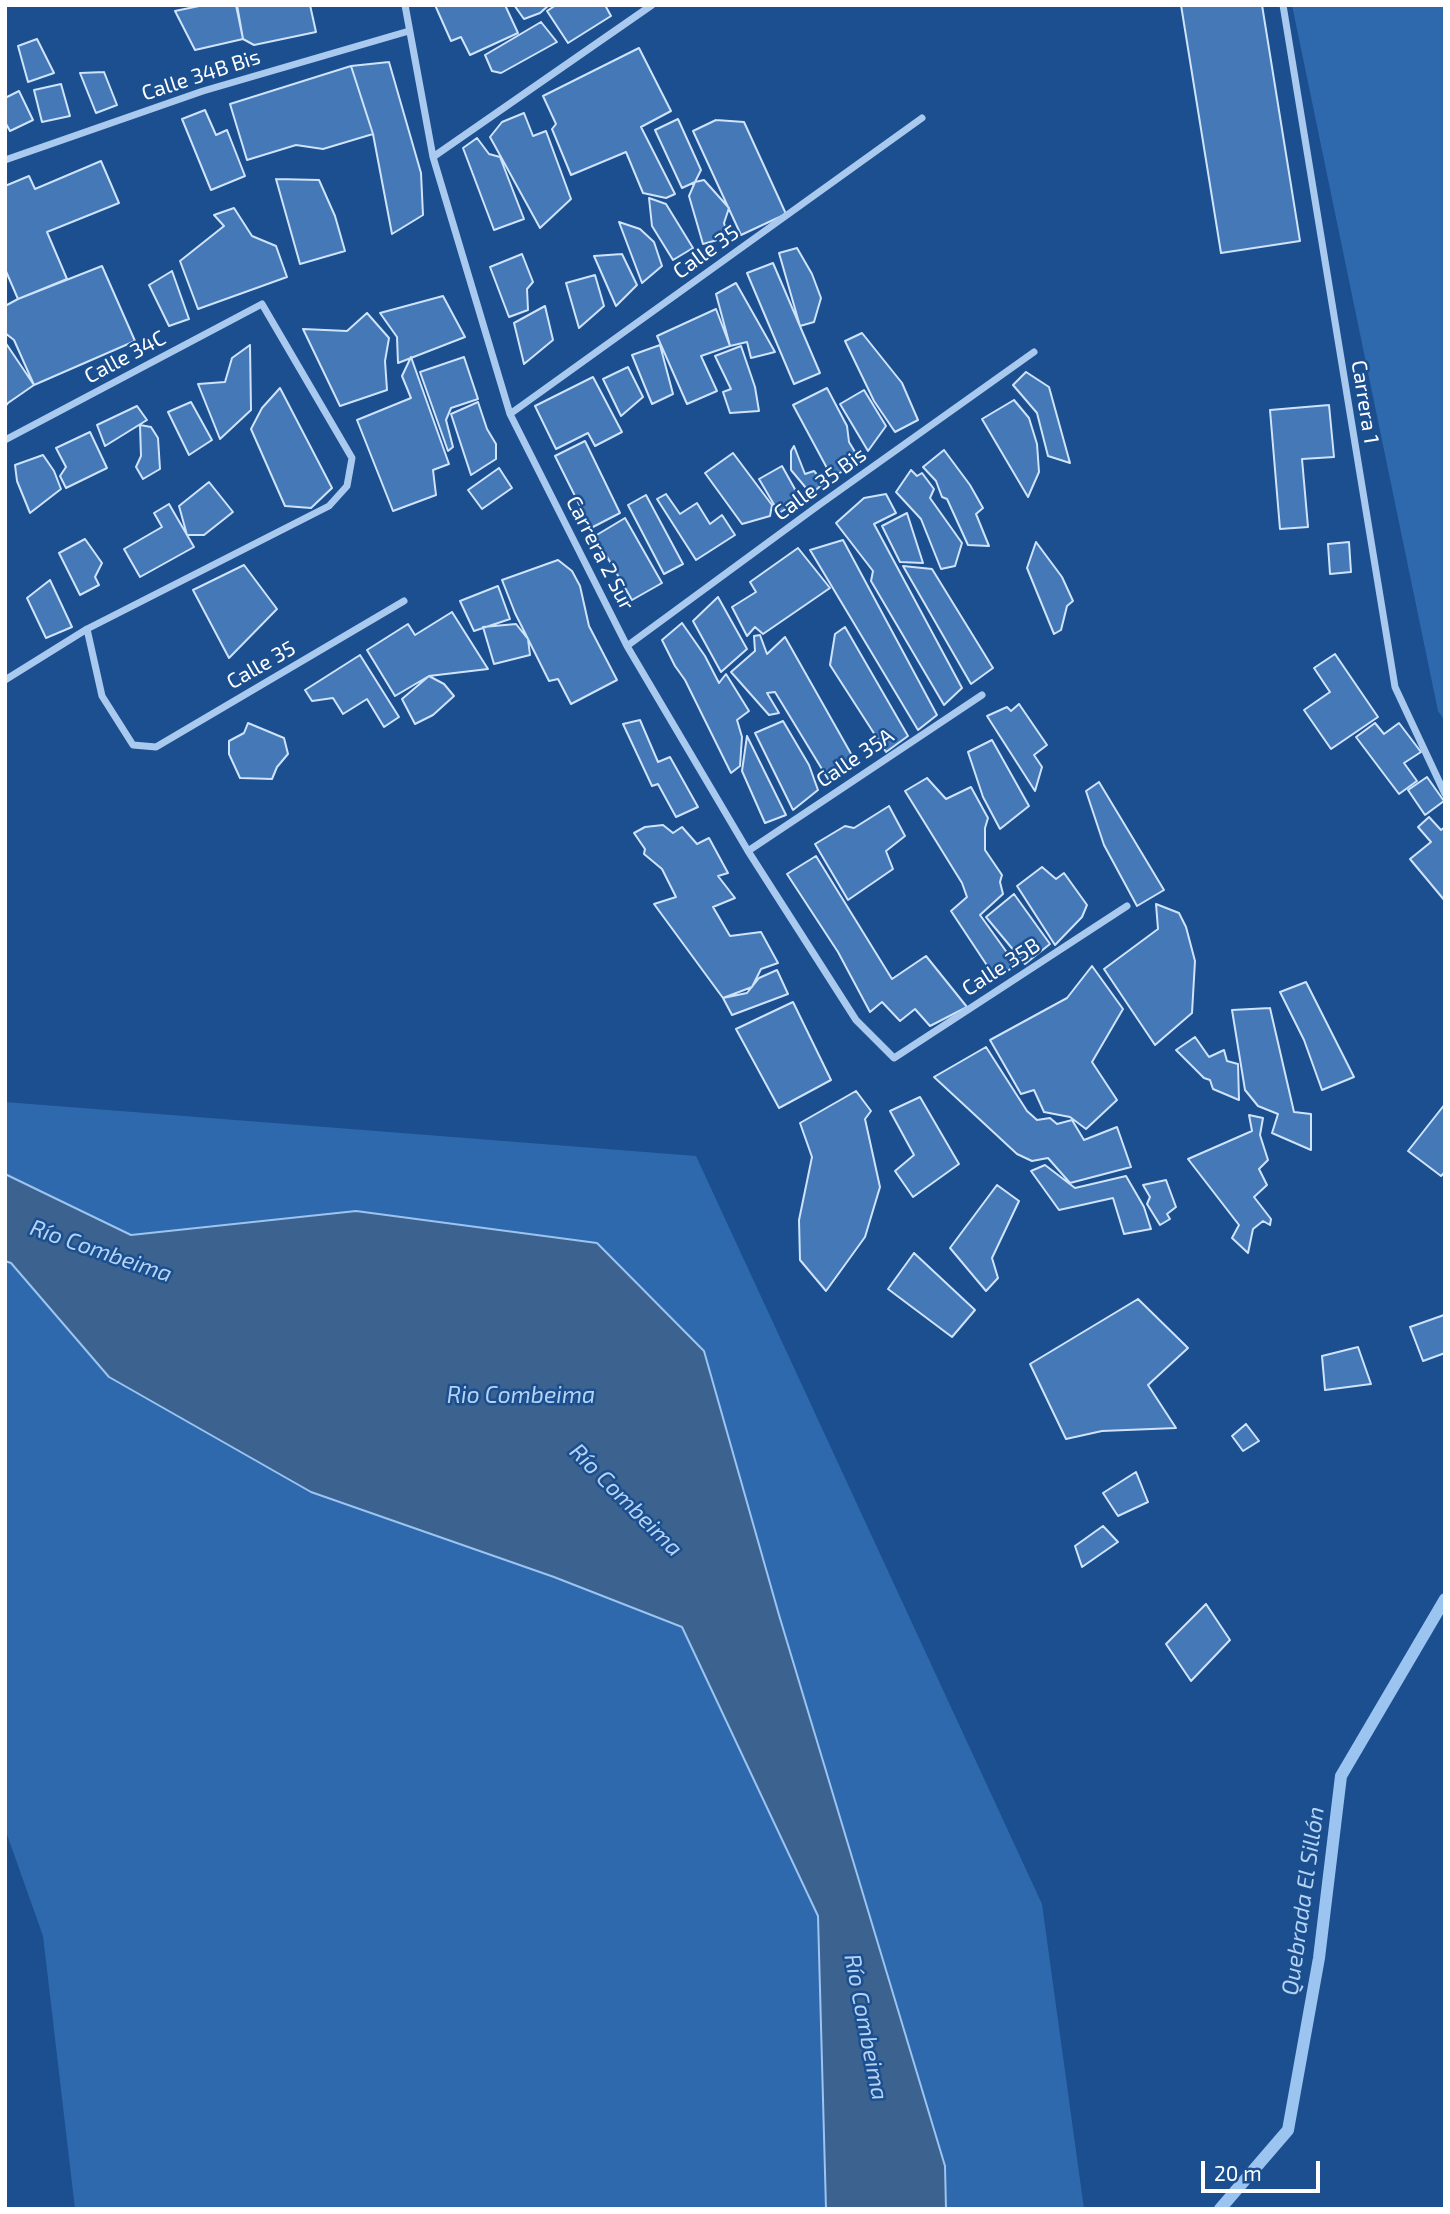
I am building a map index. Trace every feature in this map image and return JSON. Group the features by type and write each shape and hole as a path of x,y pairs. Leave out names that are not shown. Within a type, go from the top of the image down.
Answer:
{"street":[{"name":"Carrera 2 Sur","path":"405,5 433,157 510,414 628,646 748,850 856,1020 894,1058"},
{"path":"433,157 652,5"},
{"name":"Carrera 1","path":"1283,5 1395,687 1445,794"},
{"name":"Calle 34B Bis","path":"5,160 203,91 409,31"},
{"name":"Calle 35","path":"510,414 922,118"},
{"name":"Calle 34C","path":"5,440 262,304 352,458 346,486 329,506 87,629"},
{"name":"Calle 35 Bis","path":"628,646 819,505 1034,352"},
{"name":"Calle 35","path":"87,629 102,696 133,745 156,747 404,601"},
{"path":"5,680 87,629"},
{"name":"Calle 35A","path":"748,850 982,695"},
{"name":"Calle 35B","path":"894,1058 1127,906"}],"shaded area":[{"path":"1292,5 1445,5 1445,721 1438,711"},
{"path":"5,1102 696,1156 1042,1904 1084,2209 75,2209 43,1936 5,1829"}],"water":[{"name":"Rio Combeima","path":"5,1174 131,1235 356,1211 597,1243 704,1351 779,1615 945,2166 946,2209 826,2209 818,1916 682,1627 554,1577 311,1492 109,1377 11,1263 5,1261"}],"building":[{"path":"204,5 237,5 243,39 195,50 175,11"},
{"path":"236,5 310,5 316,32 254,45 243,39"},
{"path":"435,5 505,5 518,33 470,55 461,37 451,41"},
{"path":"514,5 549,5 540,13 524,19"},
{"path":"556,5 605,5 611,16 568,43 547,11"},
{"path":"1181,5 1262,5 1300,241 1221,253"},
{"path":"541,22 557,42 501,73 492,71 485,55"},
{"path":"37,39 54,73 28,82 18,46"},
{"path":"639,48 671,111 641,127 675,194 666,198 643,193 626,152 571,175 552,129 556,124 543,96"},
{"path":"389,62 421,173 423,215 392,234 373,134 351,66"},
{"path":"351,66 373,134 323,149 296,145 247,160 230,104"},
{"path":"104,72 117,105 96,113 80,73"},
{"path":"61,84 70,116 42,122 34,90"},
{"path":"19,91 33,120 10,131 5,122 5,98"},
{"path":"205,110 216,135 227,130 245,176 211,190 182,119"},
{"path":"524,113 533,136 546,131 571,199 540,228 490,137 502,122"},
{"path":"678,119 701,170 695,182 682,188 655,130"},
{"path":"716,120 744,122 786,214 741,235 693,131"},
{"path":"477,138 489,154 500,157 524,219 494,230 463,148"},
{"path":"101,161 119,203 47,232 67,279 18,299 5,269 5,186 29,176 35,189"},
{"path":"276,179 319,180 335,216 345,251 300,264"},
{"path":"704,180 729,208 724,223 728,237 703,244 689,196 695,182"},
{"path":"649,198 666,204 693,248 673,260 652,226"},
{"path":"234,208 252,236 276,246 287,277 198,309 180,261 224,226 214,215"},
{"path":"619,222 640,229 654,242 662,266 642,283"},
{"path":"797,248 812,274 821,298 814,322 800,326 779,253"},
{"path":"522,254 533,282 527,289 528,310 509,317 490,267"},
{"path":"622,254 637,285 616,306 594,256"},
{"path":"773,263 820,373 794,384 747,273"},
{"path":"102,266 135,341 34,385 14,340 5,333 5,306"},
{"path":"172,271 189,319 169,326 149,285"},
{"path":"595,275 604,306 579,328 566,283"},
{"path":"736,283 775,352 751,358 747,342 730,346 716,294"},
{"path":"443,296 465,337 398,363 397,337 380,313"},
{"path":"545,306 553,340 524,364 514,323"},
{"path":"716,309 730,346 701,356 717,391 687,404 657,336"},
{"path":"367,313 389,338 385,361 387,390 340,406 303,329 347,331"},
{"path":"862,333 902,383 918,420 895,432 874,401 845,341"},
{"path":"5,342 34,385 5,407"},
{"path":"250,345 251,410 220,439 198,384 225,382 232,358"},
{"path":"660,345 673,394 652,404 632,355"},
{"path":"741,346 755,387 759,411 730,413 723,392 731,389 715,356"},
{"path":"411,357 449,464 433,470 436,495 393,511 357,420 411,398 402,376"},
{"path":"464,357 478,399 451,408 446,420 453,447 448,451 420,372"},
{"path":"628,367 643,397 621,416 603,379"},
{"path":"1026,372 1049,387 1070,463 1048,456 1037,413 1013,385"},
{"path":"593,377 622,432 595,446 588,433 556,449 535,406"},
{"path":"280,388 332,488 311,508 285,506 251,429 262,408"},
{"path":"827,388 847,426 849,442 860,460 835,476 828,470 793,405"},
{"path":"864,390 886,426 868,451 840,404"},
{"path":"1014,400 1029,418 1037,444 1039,472 1028,497 982,419"},
{"path":"191,402 212,440 189,455 168,412"},
{"path":"478,402 487,429 496,444 496,459 471,475 451,414"},
{"path":"1329,405 1334,457 1302,459 1308,527 1280,529 1270,410"},
{"path":"137,406 147,420 105,446 97,425"},
{"path":"140,425 151,427 158,438 160,469 143,479 136,467 141,456"},
{"path":"90,432 107,468 66,488 60,476 66,467 56,448"},
{"path":"585,441 620,513 591,528 555,456"},
{"path":"794,446 805,474 814,471 824,483 811,494 791,470 791,451"},
{"path":"944,450 983,508 976,514 989,546 968,545 947,499 942,497 936,481 923,467"},
{"path":"733,453 772,505 770,516 742,524 705,473"},
{"path":"43,455 54,471 61,489 30,513 17,481 15,465"},
{"path":"782,466 801,500 779,513 759,479"},
{"path":"499,468 512,488 482,509 468,490"},
{"path":"911,470 917,476 922,473 934,489 930,498 962,543 955,566 941,569 921,519 896,492"},
{"path":"209,482 233,512 204,535 187,535 179,506"},
{"path":"666,494 680,514 697,503 710,524 722,515 735,535 696,560 657,499"},
{"path":"886,494 896,513 874,524 962,688 944,705 871,581 873,571 836,523 864,498"},
{"path":"646,495 683,564 664,574 628,505"},
{"path":"169,504 194,547 140,577 124,549 162,527 154,513"},
{"path":"907,513 923,563 900,562 882,526"},
{"path":"625,518 662,583 632,600 595,536"},
{"path":"85,539 102,563 95,577 99,585 80,595 59,553"},
{"path":"843,540 937,715 918,730 810,550"},
{"path":"1036,542 1062,577 1073,601 1067,606 1061,630 1054,634 1027,568"},
{"path":"1349,542 1351,572 1330,574 1328,544"},
{"path":"798,548 830,588 763,634 755,627 747,636 732,607 756,592 750,582"},
{"path":"558,560 572,571 580,586 589,626 617,680 571,704 558,679 549,681 515,613 502,580"},
{"path":"244,565 277,609 229,658 193,590"},
{"path":"903,566 932,569 993,668 971,684"},
{"path":"50,580 72,627 46,638 27,598"},
{"path":"498,586 510,619 474,631 460,601"},
{"path":"718,597 747,649 721,672 693,621"},
{"path":"452,612 488,669 429,676 395,696 367,650 408,624 415,635"},
{"path":"682,623 705,656 719,683 726,674 749,711 737,720 742,737 740,766 731,773 662,640"},
{"path":"516,624 528,639 530,655 494,664 483,627"},
{"path":"845,627 908,736 886,752 830,665 835,634"},
{"path":"760,635 767,654 785,637 854,759 828,779 775,692 767,693 779,713 769,715 731,672 755,651 754,636"},
{"path":"1335,654 1378,717 1331,749 1304,710 1330,692 1314,668"},
{"path":"360,655 399,717 384,727 367,699 343,714 333,698 312,701 305,690"},
{"path":"429,676 444,684 454,696 433,715 415,724 402,699"},
{"path":"1019,704 1047,745 1034,755 1042,767 1035,791 987,716 1007,707 1011,711"},
{"path":"640,720 658,762 670,757 698,807 676,817 658,784 652,786 623,724"},
{"path":"783,721 809,765 818,790 793,810 755,733"},
{"path":"248,723 284,738 288,754 277,767 272,779 240,778 229,754 229,741 244,733"},
{"path":"1375,723 1384,734 1399,723 1421,752 1404,763 1417,781 1399,794 1356,737"},
{"path":"747,736 786,815 765,823 742,771"},
{"path":"992,740 1029,806 1000,829 983,797 968,752"},
{"path":"1427,777 1444,801 1425,815 1408,790"},
{"path":"927,778 946,799 971,787 988,818 985,850 1002,875 1000,882 1003,894 980,915 1016,965 996,979 951,911 967,897 962,883 905,791"},
{"path":"1099,782 1164,890 1137,906 1104,845 1086,791"},
{"path":"889,806 905,836 886,851 893,869 848,900 815,844 845,826 854,828"},
{"path":"1429,817 1441,830 1445,827 1445,901 1410,859 1431,842 1418,827"},
{"path":"663,825 673,833 682,827 697,844 709,838 728,873 718,876 735,898 713,907 730,936 761,932 778,963 761,969 752,987 723,998 654,904 676,897 662,869 644,854 645,849 634,833 645,827"},
{"path":"816,856 892,979 926,956 967,1007 930,1026 915,1009 900,1021 882,1002 870,1012 838,952 787,874"},
{"path":"1042,867 1056,879 1064,873 1087,905 1082,917 1055,945 1017,886"},
{"path":"1014,894 1050,944 1025,964 986,917"},
{"path":"1156,904 1179,913 1186,927 1195,961 1192,1013 1155,1045 1104,969 1158,929"},
{"path":"1092,966 1123,1009 1092,1062 1117,1100 1086,1129 1070,1117 1044,1112 1034,1090 1021,1094 990,1040 1067,998"},
{"path":"777,970 788,994 732,1015 723,998 747,993 759,978"},
{"path":"1306,982 1354,1077 1322,1090 1304,1040 1280,992"},
{"path":"793,1002 831,1080 779,1108 736,1029"},
{"path":"1270,1008 1294,1112 1311,1114 1311,1150 1272,1133 1278,1114 1258,1106 1245,1090 1232,1010"},
{"path":"1195,1037 1209,1057 1224,1050 1227,1061 1238,1064 1239,1100 1213,1089 1210,1080 1204,1078 1176,1050"},
{"path":"986,1047 1027,1111 1037,1120 1050,1118 1057,1124 1072,1120 1084,1140 1117,1127 1131,1167 1070,1183 1048,1158 1032,1161 1017,1154 934,1077"},
{"path":"856,1091 871,1111 865,1119 880,1187 865,1237 826,1291 800,1260 799,1220 812,1157 800,1123"},
{"path":"920,1097 959,1164 913,1197 895,1171 914,1155 890,1111"},
{"path":"1445,1104 1445,1172 1441,1176 1408,1151"},
{"path":"1249,1115 1263,1118 1260,1135 1268,1160 1259,1169 1267,1185 1254,1197 1271,1219 1270,1225 1263,1221 1253,1229 1248,1253 1232,1238 1239,1225 1188,1159 1252,1131"},
{"path":"1045,1165 1075,1188 1126,1176 1144,1207 1151,1229 1124,1234 1113,1198 1059,1210 1031,1171"},
{"path":"1166,1180 1176,1207 1167,1214 1170,1219 1160,1225 1147,1204 1150,1197 1143,1185"},
{"path":"997,1185 1019,1201 992,1258 998,1278 986,1291 950,1248"},
{"path":"914,1253 975,1310 952,1337 888,1289"},
{"path":"1138,1299 1188,1348 1148,1385 1176,1428 1102,1431 1066,1439 1030,1364"},
{"path":"1444,1315 1445,1353 1423,1361 1410,1327"},
{"path":"1358,1347 1371,1384 1325,1390 1322,1356"},
{"path":"1246,1424 1259,1441 1243,1451 1232,1436"},
{"path":"1136,1472 1148,1502 1118,1516 1103,1493"},
{"path":"1103,1526 1118,1542 1082,1567 1075,1546"},
{"path":"1206,1604 1230,1640 1191,1681 1166,1644"}],"waterway":[{"name":"Quebrada El Sillón","path":"1220,2209 1288,2130 1319,1958 1341,1776 1445,1599"}],"water label":[{"name":"Río Combeima","path":"101,1251"},
{"name":"Río Combeima","path":"626,1500"},
{"name":"Río Combeima","path":"866,2027"}]}
